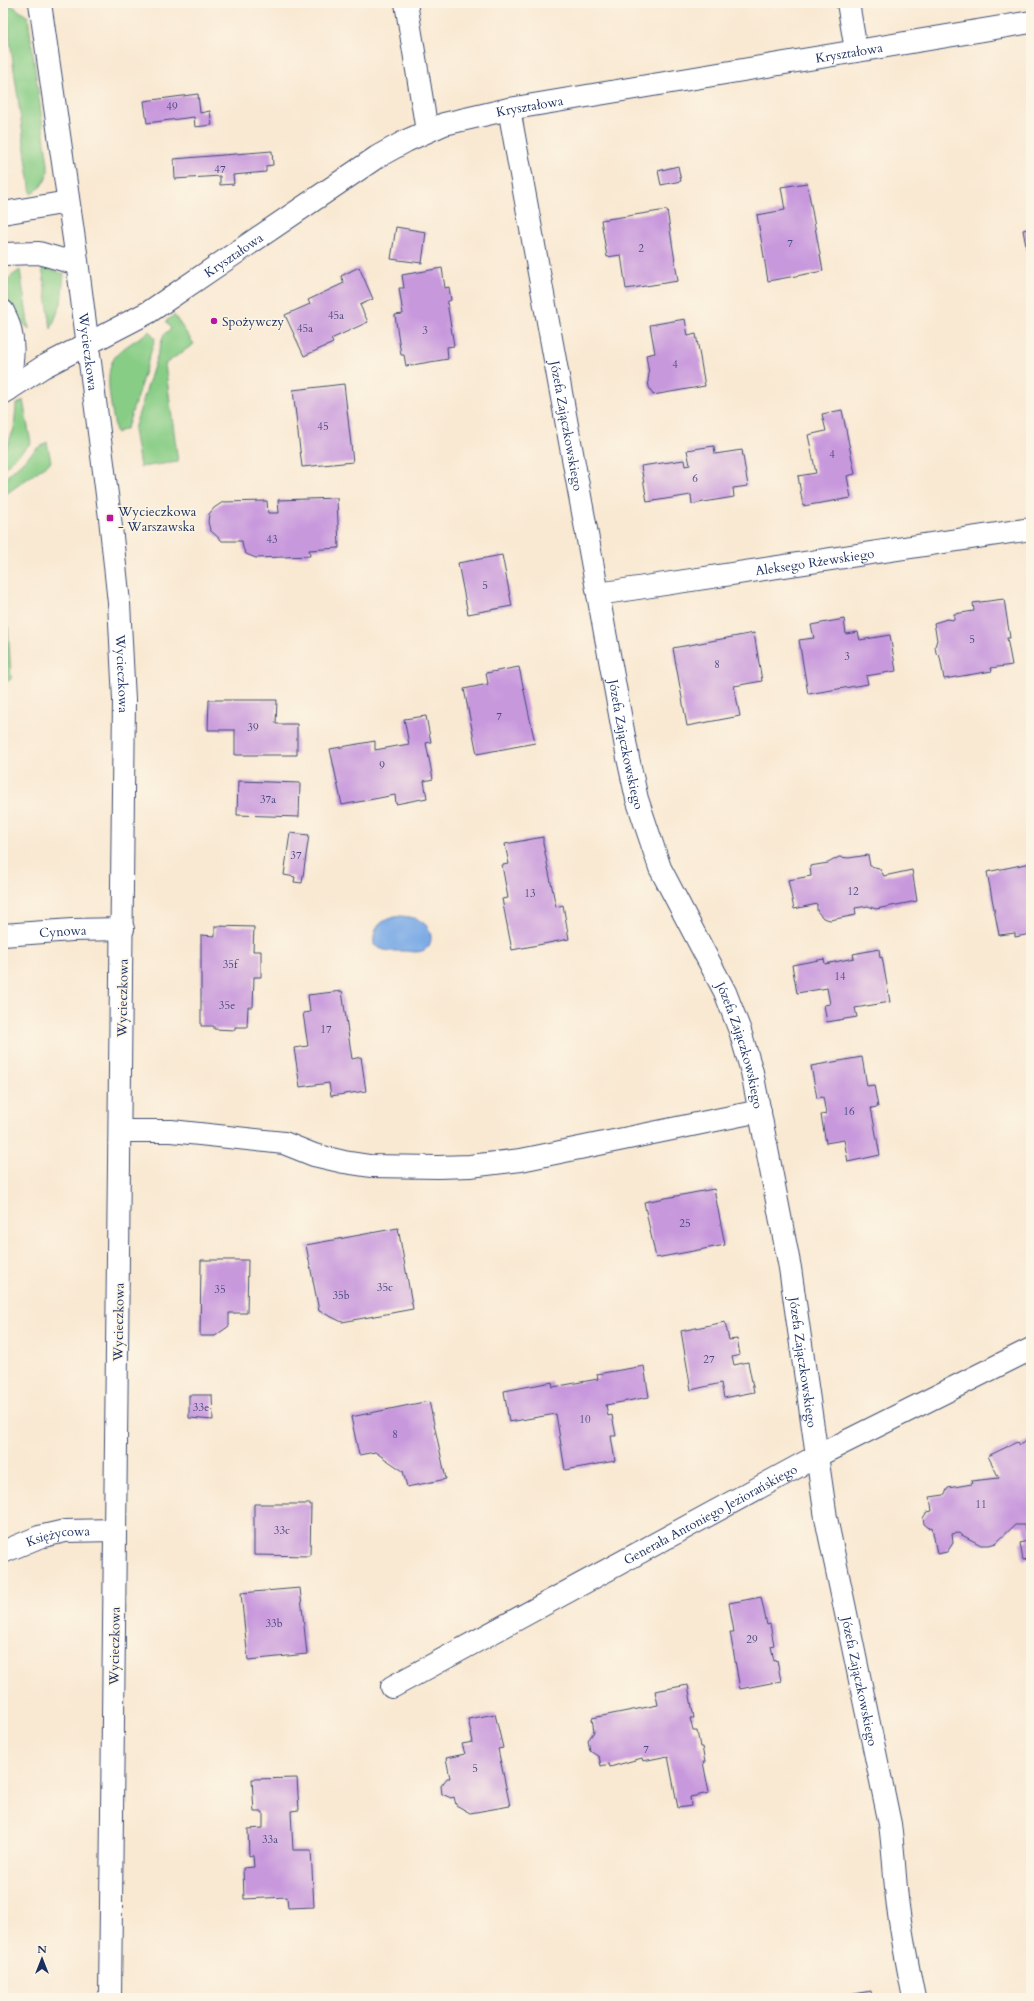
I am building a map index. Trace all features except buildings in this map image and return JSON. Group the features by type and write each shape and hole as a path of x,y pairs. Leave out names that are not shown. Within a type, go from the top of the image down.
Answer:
{"street":[{"name":"Wycieczkowa","path":"40,3 77,264 119,603 124,700 110,1998"},
{"path":"406,3 427,131"},
{"path":"848,3 856,50"},
{"name":"Kryształowa","path":"6,391 43,367 87,346 149,312 377,158 427,131 459,119 509,109 856,50 1031,22"},
{"name":"Józefa Zajączkowskiego","path":"509,109 628,758 637,799 660,868 709,960 735,1018 752,1072 790,1268 826,1518 890,1824 900,1918 914,1998"},
{"path":"3,212 68,202"},
{"path":"3,254 39,253 77,264"},
{"path":"3,311 7,318 13,340 12,366 6,391"},
{"name":"Aleksego Rżewskiego","path":"598,594 1031,529"},
{"name":"Cynowa","path":"3,935 72,930 122,929"},
{"path":"120,1131 171,1131 284,1143 314,1155 370,1166 470,1166 521,1160 760,1111"},
{"name":"Generała Antoniego Jeziorańskiego","path":"392,1687 818,1456 1031,1349"},
{"name":"Księżycowa","path":"3,1552 39,1537 65,1531 115,1530"}],"green space":[{"path":"5,4 10,4 28,17 48,164 44,182 31,194"},
{"path":"42,267 64,274 61,303 51,329"},
{"path":"20,270 29,329 18,318 10,306 8,299 7,292 10,277"},
{"path":"174,315 194,344 165,364 178,462 140,467 134,429 164,334 171,329 166,321"},
{"path":"150,331 155,339 127,428 116,433 109,383 111,364 115,357 123,349"},
{"path":"23,400 31,443 3,469 3,455 14,429 16,405"},
{"path":"47,442 51,462 3,496 3,480 36,449"},
{"path":"3,625 8,627 11,679 3,684"}],"water":[{"path":"401,916 415,918 426,925 430,933 431,942 426,949 417,952 391,951 381,949 374,945 375,932 380,924 389,919"}],"place":[{"name":"Spożywczy","path":"214,321"},
{"name":"Wycieczkowa - Warszawska","path":"110,518"}]}
